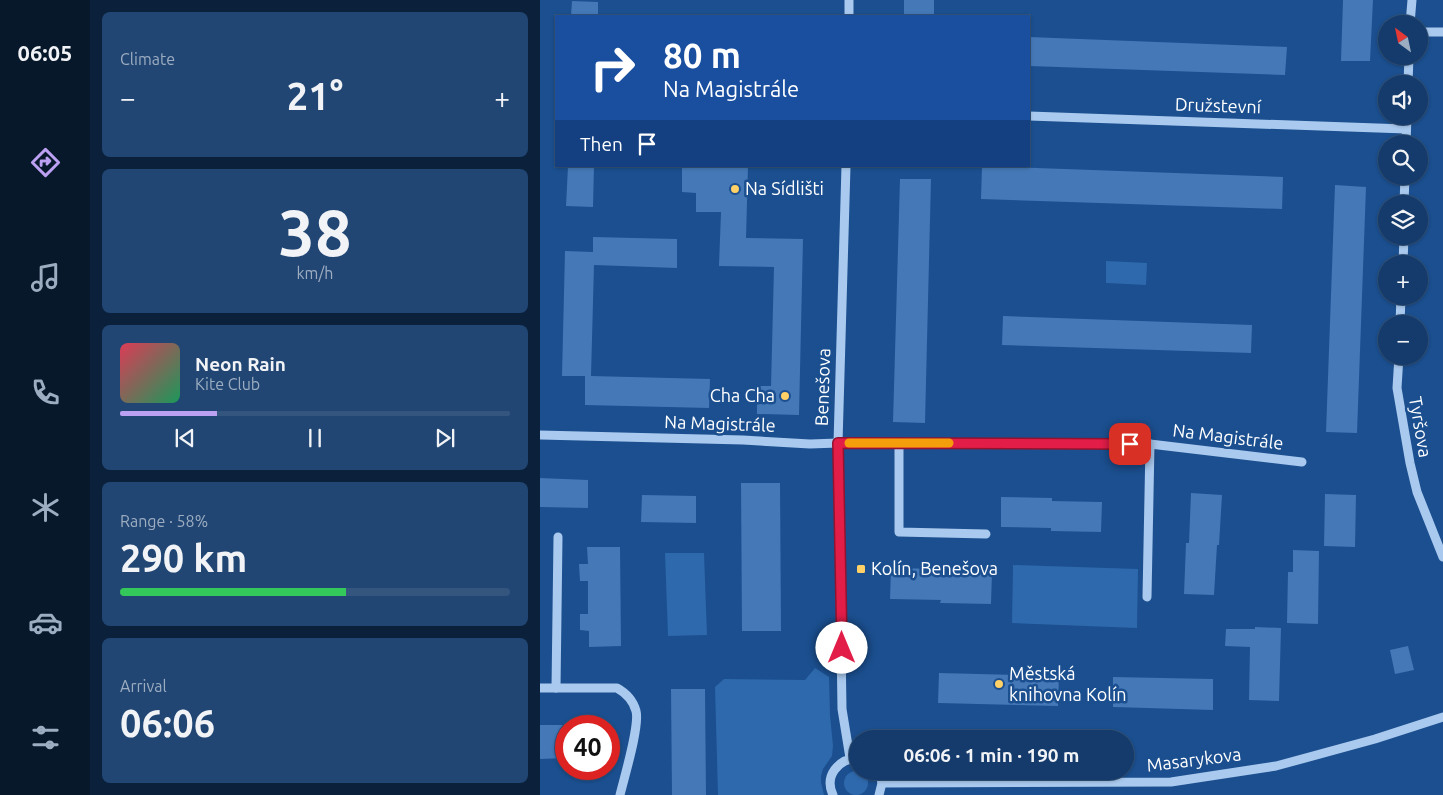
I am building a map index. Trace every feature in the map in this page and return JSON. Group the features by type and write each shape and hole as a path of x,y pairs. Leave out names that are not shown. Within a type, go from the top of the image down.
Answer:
{"street":[{"path":"849,0 849,15"},
{"path":"1411,15 1412,0"},
{"path":"1428,32 1443,32"},
{"name":"Družstevní","path":"1030,116 1406,129"},
{"path":"1406,125 1406,135"},
{"name":"Benešova","path":"846,167 838,443 842,709 849,738"},
{"name":"Tyršova","path":"1398,365 1397,388 1410,463 1417,492 1443,557"},
{"name":"Na Magistrále","path":"540,435 742,440 810,444 1150,444 1302,462"},
{"path":"899,443 899,532 986,534"},
{"name":"Na Magistrále","path":"1147,597 1150,444"},
{"path":"556,688 558,537"},
{"path":"540,688 617,688 625,692 632,701 636,713 636,726 620,795"},
{"name":"Masarykova","path":"882,784 1171,782 1276,766 1374,739 1443,717"},
{"name":"Benešova","path":"833,795 830,784 834,770 844,760 849,759"},
{"path":"879,795 881,780"}],"shaded area":[{"path":"1106,261 1147,263 1146,285 1106,283"},
{"path":"665,553 704,553 707,635 668,636"},
{"path":"1013,565 1138,569 1137,628 1012,623"},
{"path":"815,668 829,677 833,746 832,756 823,769 821,776 824,795 718,795 715,687 724,679 805,680"},
{"path":"849,774 849,780 867,780 867,787 864,791 856,795 848,791 844,783"}],"building":[{"path":"904,0 934,0 934,15 904,15"},
{"path":"1343,0 1373,0 1370,61 1341,61"},
{"path":"572,1 598,2 598,15 571,15"},
{"path":"1030,37 1287,47 1285,75 1030,66"},
{"path":"568,167 594,167 593,207 566,206"},
{"path":"682,167 748,167 746,238 803,239 799,415 757,414 757,386 771,386 774,267 719,266 721,212 696,212 696,193 682,192"},
{"path":"982,167 1283,177 1282,209 981,199"},
{"path":"900,179 931,179 925,423 893,422"},
{"path":"1335,185 1366,187 1357,433 1326,432"},
{"path":"593,237 677,239 677,268 594,265 591,376 710,379 709,408 585,405 585,376 562,376 565,251 593,252"},
{"path":"1003,316 1252,325 1251,353 1002,345"},
{"path":"540,478 588,480 588,508 540,507"},
{"path":"741,483 780,483 781,631 742,631"},
{"path":"1191,493 1222,495 1214,595 1184,594 1186,543 1189,543"},
{"path":"1325,494 1356,495 1355,547 1324,546"},
{"path":"642,495 696,496 696,523 641,522"},
{"path":"1001,497 1052,498 1052,501 1102,502 1101,532 1001,527"},
{"path":"587,547 620,547 621,646 589,647 589,631 580,630 580,614 588,614 588,581 580,581 579,564 588,564"},
{"path":"1293,550 1319,551 1318,624 1287,623 1288,572 1293,572"},
{"path":"891,568 941,569 941,572 992,573 991,604 940,603 941,600 890,599"},
{"path":"1255,627 1281,628 1279,701 1249,700 1250,647 1225,646 1226,629 1255,629"},
{"path":"1408,646 1414,670 1395,674 1390,650"},
{"name":"Městská knihovna Kolín","path":"939,673 1059,676 1058,706 938,703"},
{"path":"1113,677 1213,679 1213,710 1113,707"},
{"path":"671,689 705,689 706,795 672,795"},
{"path":"540,725 555,725 555,758 540,759"}],"slow traffic":[{"path":"849,443 949,443"}],"place":[{"name":"Na Sídlišti","path":"735,189"},
{"name":"Cha Cha","path":"785,396"},
{"name":"Kolín, Benešova","path":"861,569"},
{"name":"Městská knihovna Kolín","path":"999,684"}],"route":[{"path":"842,648 838,443 1130,444"}]}
